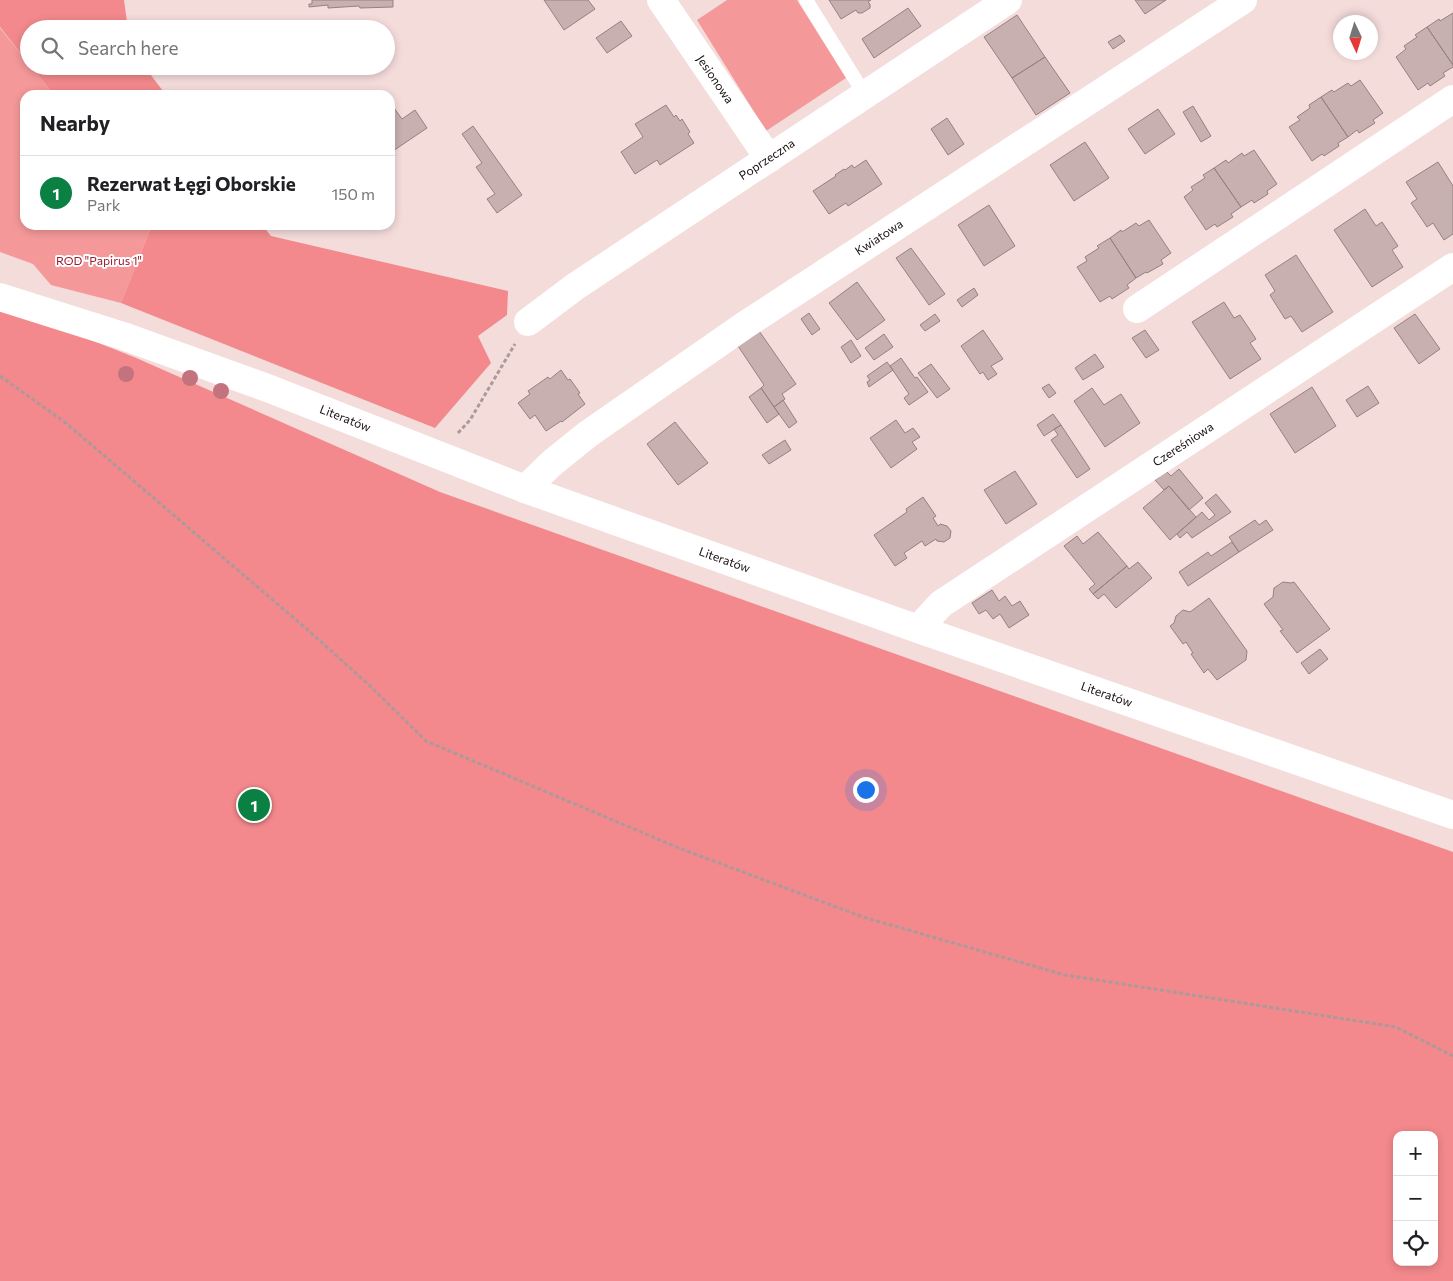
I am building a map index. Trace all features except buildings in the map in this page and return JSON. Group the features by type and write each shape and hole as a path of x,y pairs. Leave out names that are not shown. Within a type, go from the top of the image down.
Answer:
{"street":[{"name":"Jesionowa","path":"661,0 769,159"},
{"name":"Poprzeczna","path":"528,322 584,281 1008,0"},
{"name":"Kwiatowa","path":"525,489 552,463 588,434 745,325 1243,0"},
{"path":"1137,309 1453,98"},
{"name":"Czereśniowa","path":"918,630 941,604 1453,268"},
{"name":"Literatów","path":"0,297 150,346 270,389 525,489 918,630 1453,815"}],"lane":[{"path":"806,0 866,95"}],"path":[{"path":"442,457 452,439 470,420 528,322"},
{"path":"0,376 66,423 119,468 309,631 369,685 426,741 678,848 863,917 1065,975 1396,1027 1453,1056"}],"green space":[{"path":"727,0 797,0 846,78 766,131 697,20"},
{"name":"ROD \"Papirus 1\"","path":"0,28 20,53 20,75 38,75 50,90 20,90 20,230 150,230 121,303 51,285 33,264 0,252"}],"shaded area":[{"path":"0,0 124,0 127,20 20,20 20,53 0,27"},
{"path":"38,75 151,75 162,90 50,90"},
{"path":"150,230 266,230 271,236 508,291 507,315 478,336 491,363 435,428 121,303"},
{"path":"0,304 134,357 440,492 1453,852 1453,1281 0,1281"}],"place":[{"name":"Rezerwat Łęgi Oborskie","path":"254,805"}]}
